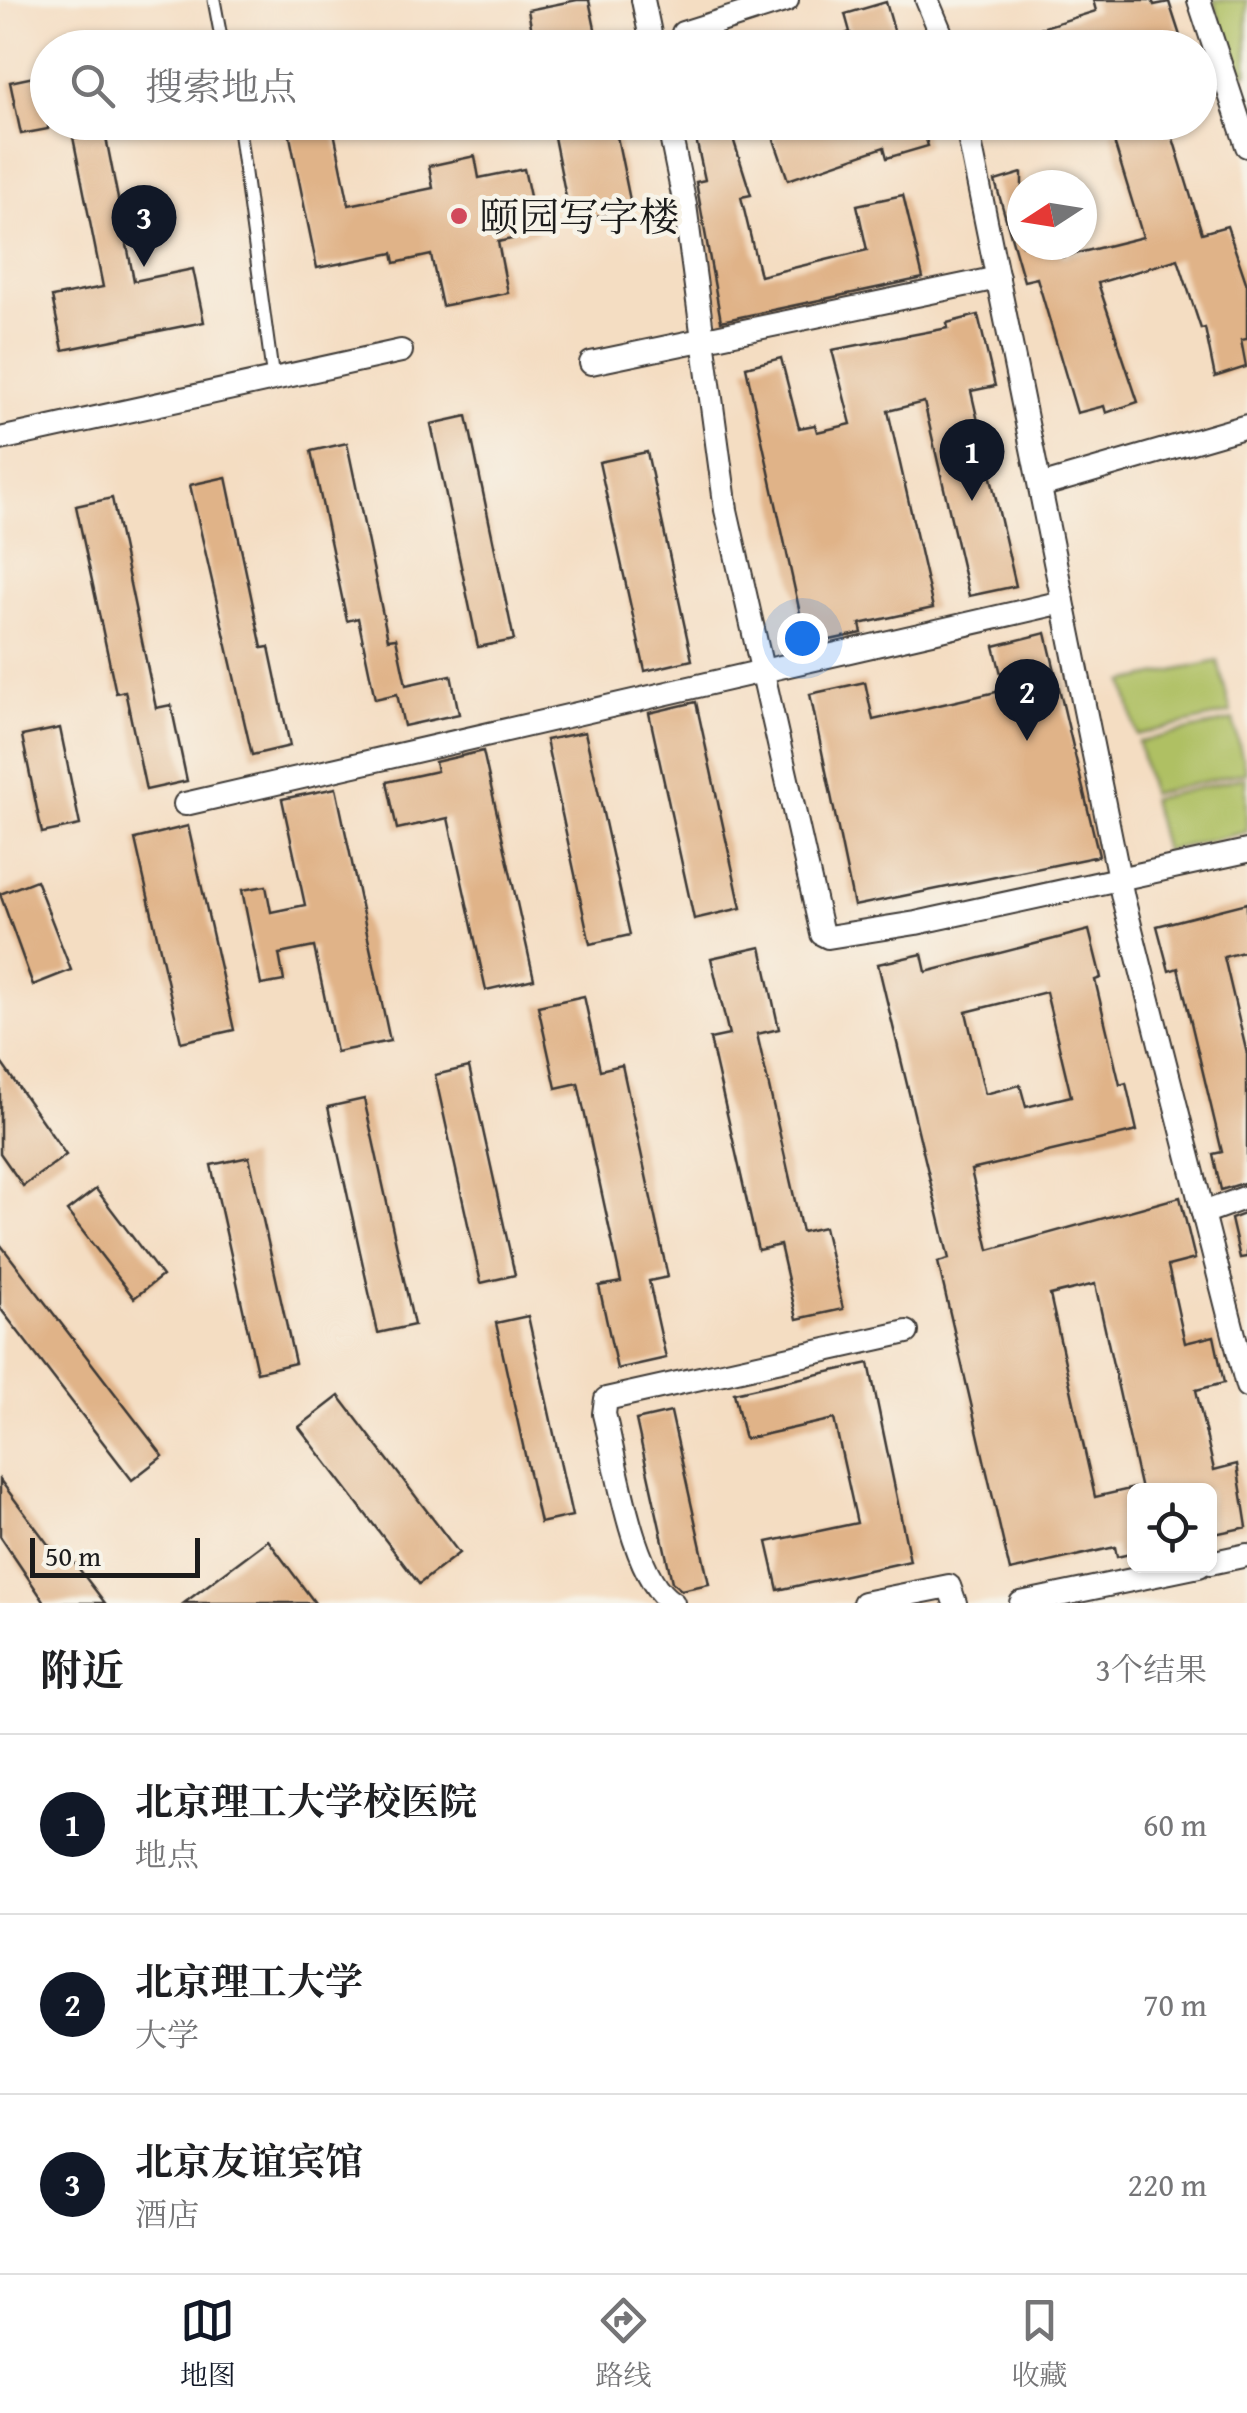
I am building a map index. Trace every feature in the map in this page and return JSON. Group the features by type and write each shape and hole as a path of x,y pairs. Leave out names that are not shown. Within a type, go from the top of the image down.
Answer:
{"street":[{"path":"643,0 649,30"},
{"path":"694,30 787,0"},
{"path":"927,0 939,30"},
{"path":"1199,0 1213,30"},
{"path":"1217,39 1237,82 1247,146"},
{"path":"672,140 685,205 726,510 822,934 828,937 916,924 1247,851"},
{"path":"970,140 1119,879 1247,1386"},
{"path":"591,363 998,278"},
{"path":"0,439 402,351"},
{"path":"1040,486 1247,426"},
{"path":"185,804 1063,602"},
{"path":"1203,1213 1247,1198"},
{"path":"673,1603 657,1594 643,1566 604,1414 606,1399 907,1332"},
{"path":"1217,1562 1247,1556"},
{"path":"1021,1603 1165,1573"},
{"path":"864,1603 949,1586 956,1603"}],"lane":[{"path":"214,0 220,30"},
{"path":"240,140 273,379"}],"green space":[{"path":"1213,0 1247,0 1247,73 1238,76"},
{"path":"1218,661 1231,713 1137,735 1124,682"},
{"path":"1233,720 1246,772 1151,794 1138,742"},
{"path":"1245,777 1247,832 1164,851 1151,799"}],"building":[{"path":"589,0 595,30 532,30 528,10"},
{"path":"1093,0 1152,0 1154,5 1169,2 1178,30 1035,30 1096,11"},
{"path":"886,2 894,30 849,30 845,14"},
{"path":"30,78 30,132 21,134 10,82"},
{"path":"74,140 107,140 134,281 193,269 204,322 63,350 52,297 103,287"},
{"name":"颐园写字楼","path":"291,140 336,140 349,205 433,188 429,166 475,156 479,178 524,169 538,233 498,242 508,293 442,306 431,255 395,263 393,253 317,268"},
{"path":"555,140 618,140 632,210 571,222"},
{"path":"696,140 734,140 751,195 741,197 760,276 867,250 857,205 903,195 923,278 721,321 696,182 705,180"},
{"path":"774,140 926,140 928,146 887,158 884,147 788,180"},
{"path":"1113,140 1174,140 1202,233 1227,226 1247,285 1247,339 1241,340 1246,367 1215,377 1205,328 1201,329 1178,259 1098,283 1138,402 1106,413 1104,406 1077,413 1037,278 1024,281 1018,260 1097,260 1097,248 1143,237"},
{"path":"1007,177 1007,222 995,181"},
{"path":"978,315 995,386 971,391 1016,586 969,596 924,402 888,411 933,608 860,624 862,633 807,645 746,367 781,358 799,428 815,425 817,432 851,424 832,350 948,328 947,323"},
{"path":"467,416 514,640 478,647 431,424"},
{"path":"347,443 388,639 396,638 406,685 451,675 459,714 404,726 397,694 375,699 358,618 347,621 311,451"},
{"path":"647,452 692,660 645,671 599,462"},
{"path":"226,477 262,648 269,647 290,746 252,755 190,485"},
{"path":"112,498 156,708 171,705 187,781 146,790 125,691 116,693 76,506"},
{"path":"1046,633 1099,856 854,906 810,694 865,682 873,720 1005,690 994,646"},
{"path":"696,702 741,908 694,919 649,713"},
{"path":"60,728 80,825 42,833 22,736"},
{"path":"585,732 630,935 590,944 546,740"},
{"path":"483,751 534,979 486,990 448,818 397,829 387,782 437,771 435,762"},
{"path":"336,788 390,1041 336,1052 314,947 279,954 284,981 261,985 242,890 266,886 271,912 305,905 282,799"},
{"path":"188,826 234,1030 181,1042 135,839"},
{"path":"36,880 71,970 33,985 0,894"},
{"path":"1247,903 1247,951 1224,957 1247,1054 1247,1182 1221,1190 1213,1154 1222,1152 1178,968 1169,971 1157,926"},
{"path":"1089,930 1101,978 1095,980 1120,1085 1126,1083 1137,1131 971,1170 989,1250 1180,1197 1195,1259 1168,1266 1185,1343 1214,1336 1224,1383 1196,1390 1214,1470 1237,1464 1247,1527 1217,1533 1217,1483 1139,1483 1095,1284 1050,1295 1095,1497 1127,1490 1127,1555 1117,1557 1115,1547 1010,1571 938,1262 949,1259 878,964 922,954 926,972","holes":["1046,992 1071,1096 1026,1107 1020,1085 985,1094 966,1012"]},
{"path":"761,947 779,1029 757,1034 802,1232 824,1227 843,1309 797,1319 780,1245 758,1250 710,1039 729,1035 711,958"},
{"path":"584,996 600,1070 622,1065 668,1277 649,1281 666,1358 617,1369 599,1286 621,1282 578,1083 556,1088 538,1006"},
{"path":"0,1061 66,1155 23,1186 0,1153"},
{"path":"469,1067 515,1275 481,1283 435,1075"},
{"path":"364,1099 414,1325 378,1333 328,1107"},
{"path":"249,1157 295,1363 257,1372 211,1165"},
{"path":"96,1189 162,1276 134,1298 67,1211"},
{"path":"1247,1213 1247,1257 1240,1258 1231,1219"},
{"path":"0,1244 163,1456 132,1480 0,1308"},
{"path":"528,1316 572,1516 540,1523 496,1323"},
{"path":"869,1363 910,1561 778,1590 767,1542 857,1523 834,1419 745,1439 734,1393"},
{"path":"339,1396 459,1553 419,1584 299,1427"},
{"path":"671,1412 709,1584 681,1590 672,1582 636,1420"},
{"path":"0,1480 62,1563 70,1557 105,1603 45,1603 0,1536"},
{"path":"268,1540 315,1603 184,1603"}],"place":[{"name":"颐园写字楼","path":"459,216"},
{"name":"北京友谊宾馆","path":"144,267"},
{"name":"北京理工大学校医院","path":"972,501"},
{"name":"北京理工大学","path":"1027,741"}]}
